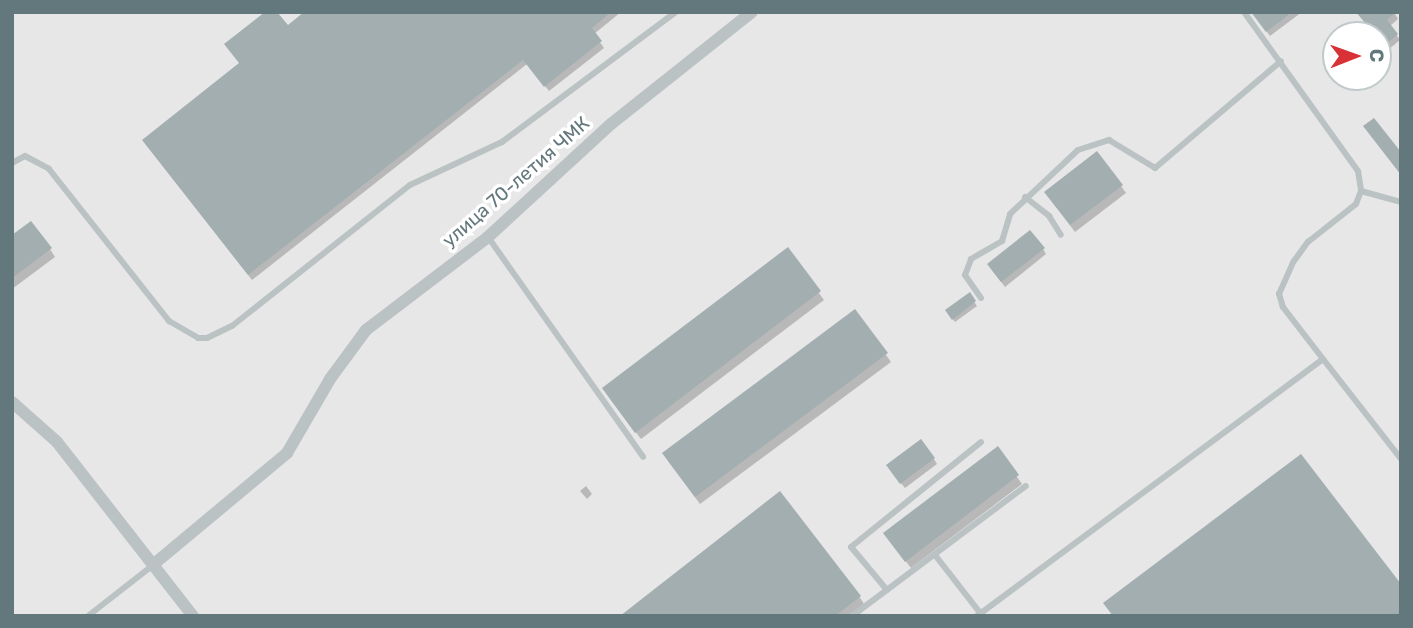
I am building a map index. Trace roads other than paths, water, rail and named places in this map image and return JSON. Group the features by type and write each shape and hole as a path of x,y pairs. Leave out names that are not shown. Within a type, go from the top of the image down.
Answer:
{"street":[{"name":"улица 70-летия ЧМК","path":"154,564 287,453 330,379 366,330 488,237 611,124 752,12"},
{"path":"12,402 57,442 193,616"}],"lane":[{"path":"12,163 25,156 49,169 169,321 198,338 207,338 232,326 410,185 502,142 676,12"},
{"path":"1244,12 1358,171 1361,191 1356,204 1308,242 1294,261 1279,293 1283,307 1401,459"},
{"path":"981,298 965,275 971,259 1002,242 1010,214 1078,150 1109,140 1155,168 1281,61"},
{"path":"1361,191 1401,202"},
{"path":"1025,197 1049,216 1061,235"},
{"path":"488,237 643,457"},
{"path":"935,555 979,615 1323,359"},
{"path":"887,590 851,547 981,442"},
{"path":"852,616 1026,486"},
{"path":"88,616 154,564"}]}
